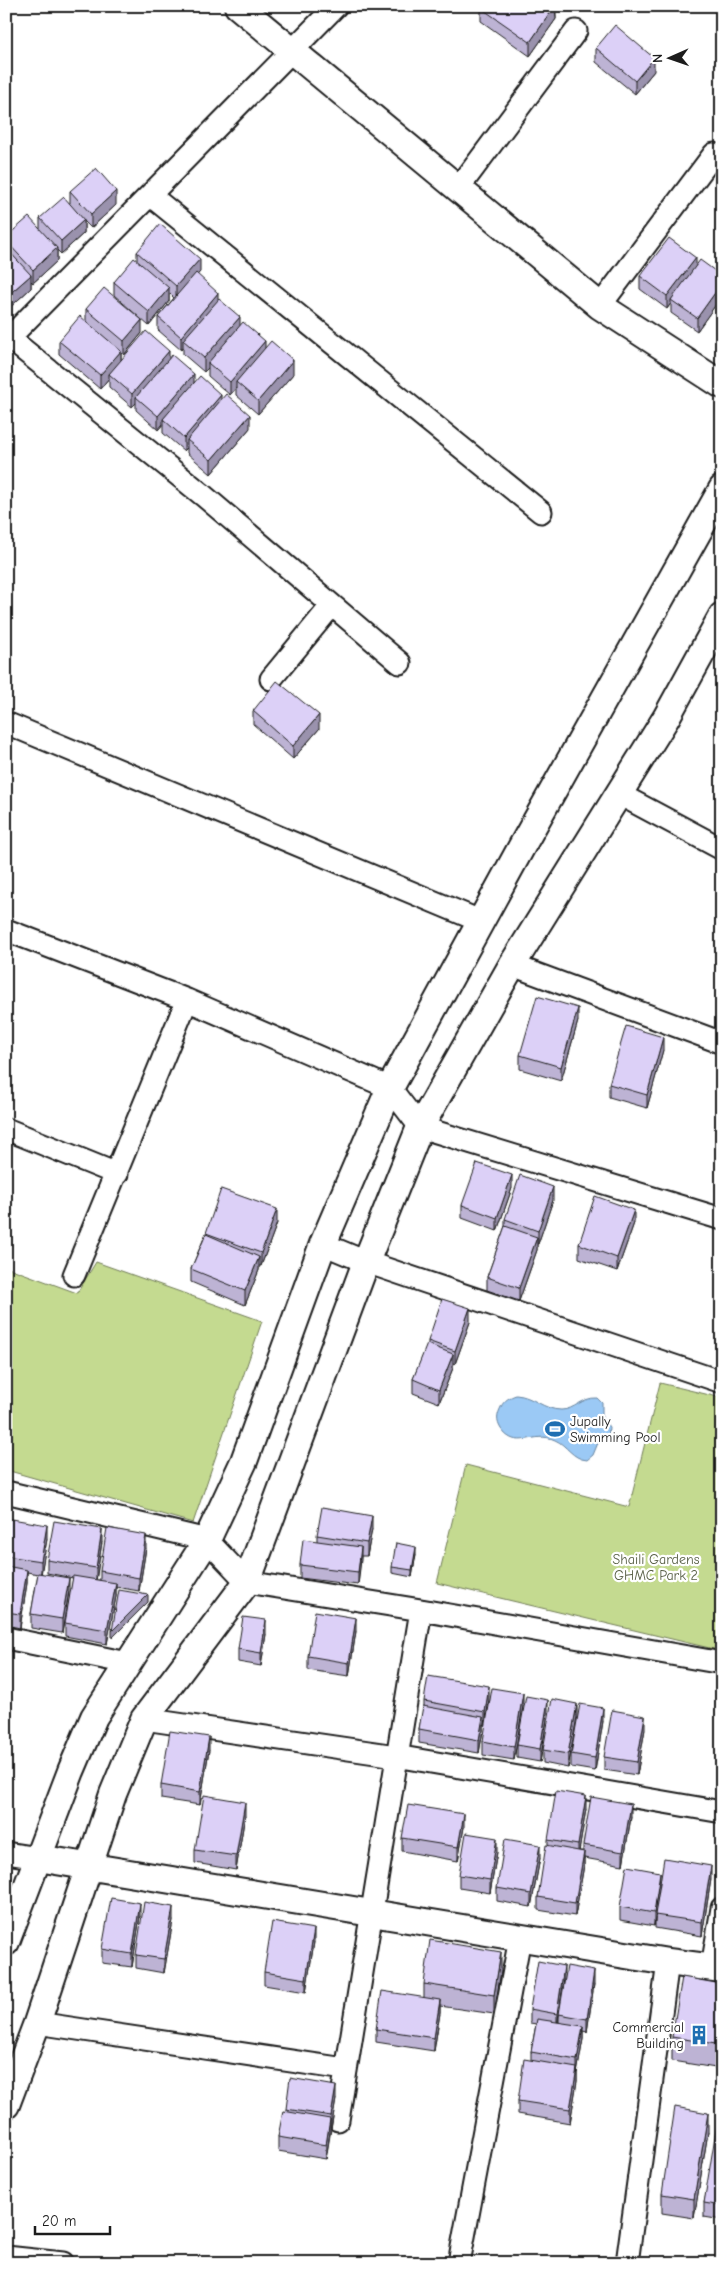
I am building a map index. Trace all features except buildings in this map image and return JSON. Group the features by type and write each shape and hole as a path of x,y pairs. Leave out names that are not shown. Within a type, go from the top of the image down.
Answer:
{"street":[{"path":"238,6 600,306 722,385"},
{"path":"336,6 151,196 8,339 204,496 400,662"},
{"path":"458,189 576,31"},
{"path":"600,306 714,154"},
{"path":"151,196 541,512"},
{"path":"6,1942 72,1768 94,1717 207,1540 244,1461 323,1244 390,1088 480,921 722,489"},
{"path":"271,679 332,605"},
{"path":"6,2105 37,2023 113,1794 144,1719 247,1582 366,1262 420,1127 512,966 666,718 722,616"},
{"path":"6,723 480,921"},
{"path":"619,794 722,849"},
{"path":"6,930 187,1000 390,1088 420,1127 721,1217"},
{"path":"512,966 722,1043"},
{"path":"74,1274 117,1174 187,1000"},
{"path":"6,1129 117,1174"},
{"path":"323,1244 366,1262 722,1382"},
{"path":"6,1492 207,1540 247,1582 422,1610 722,1663"},
{"path":"338,2120 396,1756 422,1610"},
{"path":"6,1638 128,1663"},
{"path":"144,1719 396,1756 722,1812"},
{"path":"6,1853 90,1865 371,1914 668,1962 717,1968 722,1908"},
{"path":"460,2263 520,1938"},
{"path":"627,2263 668,1962"},
{"path":"37,2023 345,2069"},
{"path":"6,2257 64,2263"}],"green space":[{"path":"96,1262 262,1321 193,1523 6,1470 6,1267 77,1293"},
{"name":"Shaili Gardens GHMC Park 2","path":"660,1383 722,1398 722,1651 437,1583 466,1465 629,1507"}],"water":[{"name":"Jupally Swimming Pool","path":"516,1395 528,1398 549,1408 561,1410 570,1408 587,1399 597,1398 602,1403 602,1418 609,1427 608,1439 598,1443 593,1455 587,1460 573,1455 555,1440 540,1437 520,1440 513,1439 507,1436 501,1429 498,1418 504,1402"}],"place":[{"name":"Jupally Swimming Pool","path":"555,1429"},
{"name":"Commercial Building","path":"699,2035"}]}
